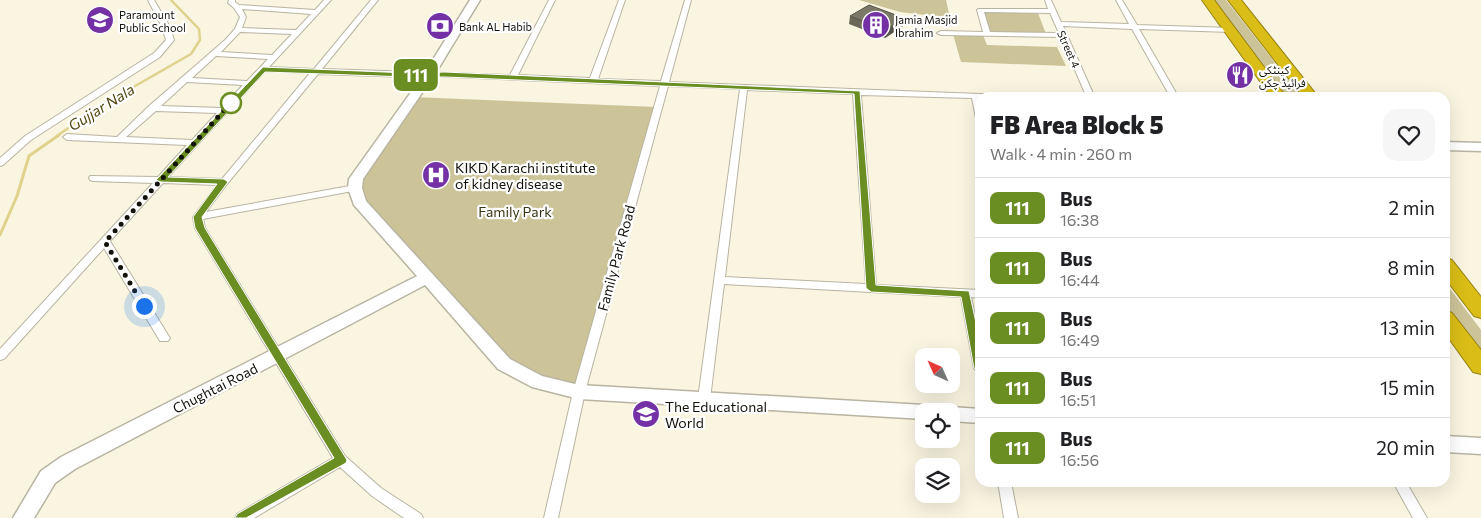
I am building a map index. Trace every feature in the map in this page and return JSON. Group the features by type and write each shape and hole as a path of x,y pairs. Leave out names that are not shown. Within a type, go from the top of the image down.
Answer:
{"highway":[{"path":"1208,0 1276,92"},
{"path":"1234,0 1307,92"},
{"path":"1450,270 1475,295 1481,311"},
{"path":"1450,325 1481,366"}],"street":[{"path":"0,163 28,138 157,55 170,40 166,27 151,0"},
{"path":"118,140 238,30 243,17 237,7 231,3 232,0"},
{"path":"0,356 223,111 328,0"},
{"path":"375,0 224,182 198,217 200,228 341,460 369,486 400,509 416,518"},
{"path":"476,0 356,179 355,188 359,202 504,364 538,382 579,392 915,411"},
{"path":"513,77 552,0"},
{"path":"593,81 622,0"},
{"name":"Family Park Road","path":"550,518 579,392 688,0"},
{"name":"Street 4","path":"1048,0 1088,92"},
{"path":"1119,0 1172,92"},
{"path":"237,7 317,12"},
{"path":"987,34 980,10 1053,12"},
{"path":"1058,24 1231,30"},
{"path":"238,30 297,32"},
{"path":"941,33 1063,35"},
{"path":"214,54 274,57"},
{"path":"263,70 513,77 975,96"},
{"path":"184,80 250,83"},
{"path":"704,399 744,86"},
{"path":"857,92 871,288"},
{"path":"152,108 223,111"},
{"path":"67,137 194,143"},
{"path":"1450,146 1481,147"},
{"path":"93,178 224,182"},
{"path":"198,217 355,188"},
{"path":"105,242 164,338"},
{"name":"Chughtai Road","path":"23,518 48,477 68,463 426,278"},
{"path":"720,280 975,294"},
{"path":"965,293 975,343"},
{"path":"960,415 975,416"},
{"path":"1450,444 1481,446"},
{"path":"242,518 341,460"},
{"path":"1005,487 1011,518"},
{"path":"1402,487 1420,518"}],"green space":[{"path":"859,0 946,0 950,18 900,12"},
{"path":"1214,0 1226,0 1298,92 1283,92"},
{"path":"984,12 1038,13 1046,34 990,32"},
{"path":"953,34 983,35 987,45 1057,47 1066,66 961,62"},
{"name":"Family Park","path":"413,97 657,107 579,392 504,364 359,202 356,179"},
{"path":"1450,289 1481,330 1481,355 1450,314"}],"building":[{"path":"869,5 904,18 886,30 850,16"}],"waterway":[{"name":"Gujjar Nala","path":"57,136 95,109 191,54 200,40 199,29 171,0"},
{"name":"Gujjar Nala","path":"0,235 17,196 29,156 59,135"}],"bus line":[{"name":"111","path":"242,518 341,460 200,228 198,217 224,182 161,180 263,70 409,75 445,74 857,92 871,288 965,293 975,343"}],"place":[{"name":"Paramount Public School","path":"100,20"},
{"name":"Jamia Masjid Ibrahim","path":"876,25"},
{"name":"Bank AL Habib","path":"440,26"},
{"name":"کینٹکی فرائیڈ چکن","path":"1240,75"},
{"name":"KIKD Karachi institute of kidney disease","path":"436,175"},
{"name":"The Educational World","path":"646,414"}],"route":[{"path":"144,306 105,242 236,97 231,103"}]}
